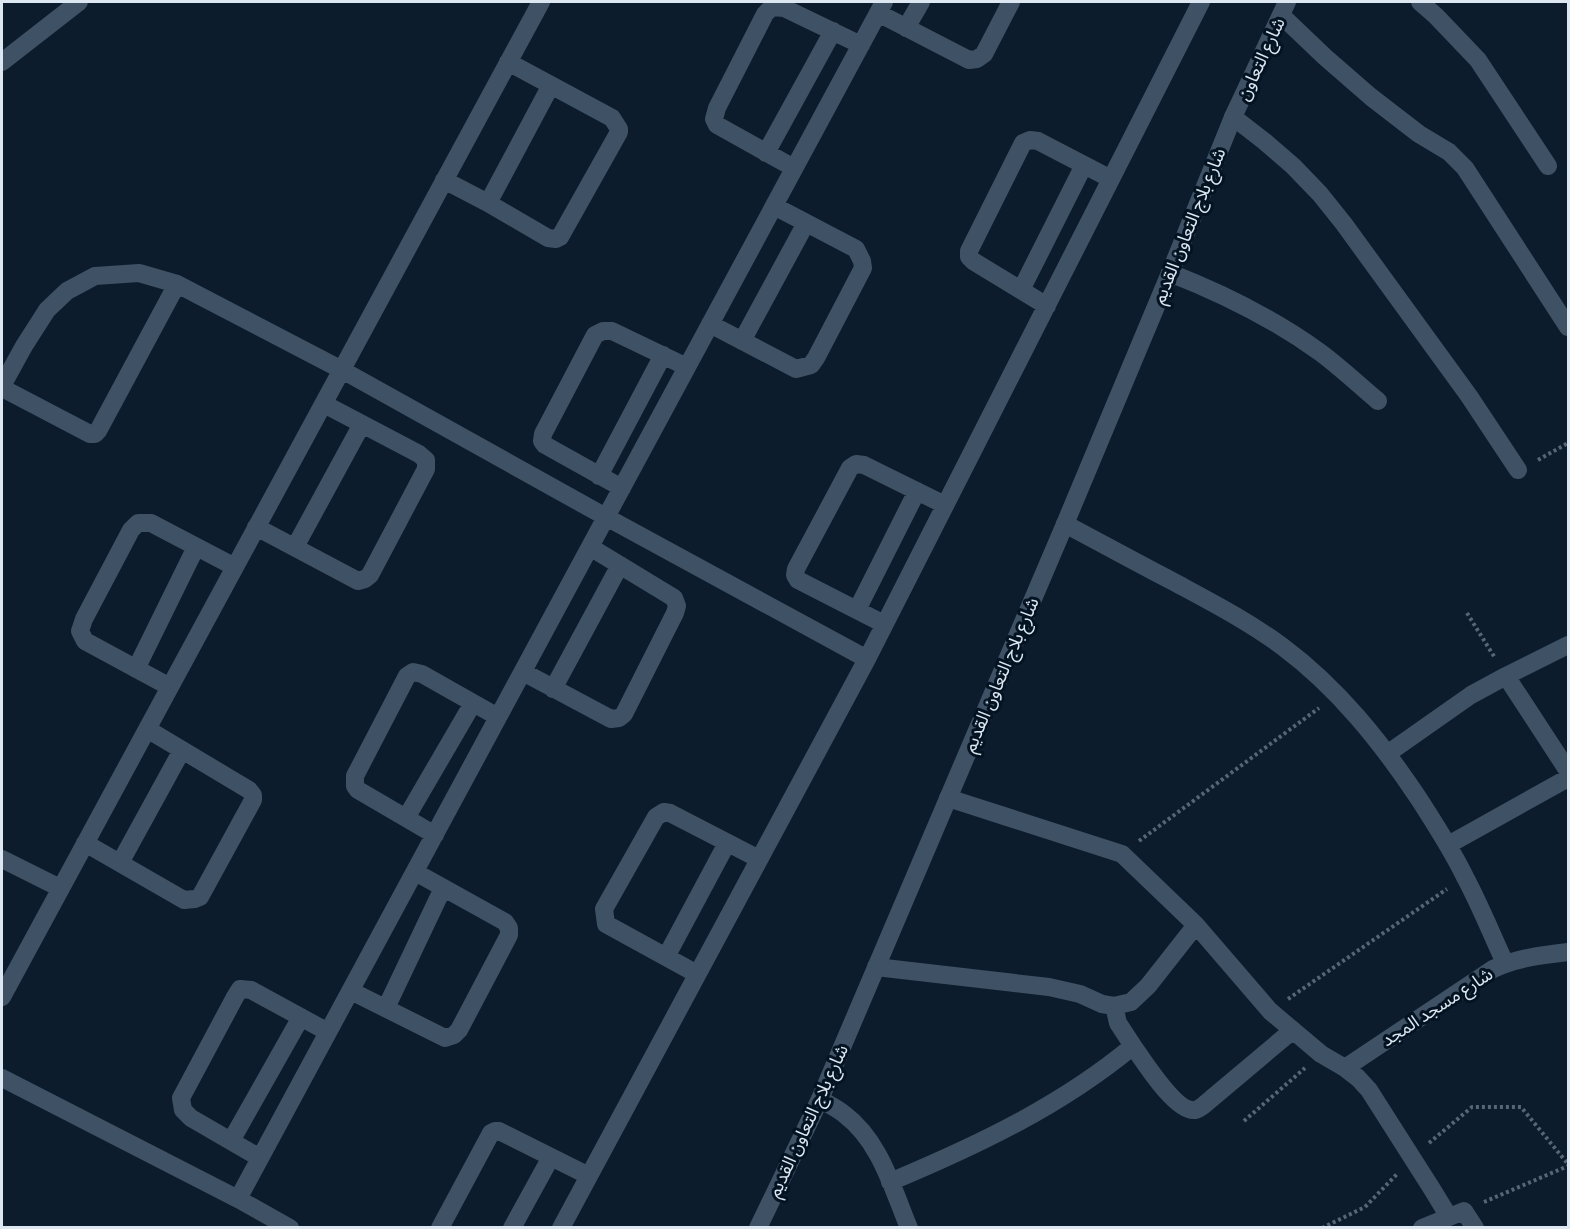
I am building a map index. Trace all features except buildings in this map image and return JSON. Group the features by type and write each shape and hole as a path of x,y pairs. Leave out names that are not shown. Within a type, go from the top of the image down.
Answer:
{"street":[{"path":"2,62 79,2"},
{"path":"2,997 541,2"},
{"path":"906,28 921,2"},
{"path":"238,1199 881,8 906,28 969,60 977,59 984,54 1011,2"},
{"path":"561,1227 867,659 1201,2"},
{"path":"1420,2 1478,60 1548,166"},
{"path":"794,168 717,125 714,119 717,108 765,14 771,7 784,8 861,45"},
{"path":"1285,9 1326,57 1371,97 1419,134 1449,152 1465,168 1569,327"},
{"name":"شارع التعاون","path":"1233,117 1285,9"},
{"path":"766,153 832,31"},
{"path":"444,180 548,238 556,239 560,237 619,132 612,118 508,62"},
{"path":"488,203 551,85"},
{"path":"1233,117 1293,166 1320,194 1469,396 1518,470"},
{"name":"شارع بلاج التعاون القديم","path":"758,1227 820,1099 1065,524 1233,117"},
{"path":"1047,306 969,257 969,250 1023,143 1030,140 1038,141 1111,180"},
{"path":"1021,290 1084,165"},
{"path":"710,324 796,369 811,365 816,358 863,268 862,261 855,249 774,206"},
{"path":"742,341 806,223"},
{"path":"177,284 95,434 90,434 2,387 46,310 67,291 95,276 139,273 177,284 342,370 867,659"},
{"path":"1170,273 1212,290 1291,333 1322,354 1378,401"},
{"path":"622,488 545,445 542,441 543,434 595,336 603,331 612,331 687,367"},
{"path":"600,476 663,356"},
{"path":"256,527 358,581 370,575 426,469 426,460 324,404"},
{"path":"295,548 362,424"},
{"path":"884,624 798,580 795,575 796,569 850,468 856,464 864,465 945,505"},
{"path":"857,610 917,491"},
{"path":"170,687 85,641 80,631 84,619 131,530 138,523 151,523 235,567"},
{"path":"1065,524 1255,627 1293,655 1337,694 1387,754 1448,845 1465,876 1505,963"},
{"path":"136,669 196,546"},
{"path":"523,672 611,719 619,718 624,714 675,613 676,606 674,598 590,547"},
{"path":"553,688 620,566"},
{"path":"1387,754 1471,695 1569,645"},
{"path":"435,835 358,790 355,786 355,776 407,676 412,672 422,674 498,717"},
{"path":"1506,676 1569,771"},
{"path":"406,818 473,703"},
{"path":"85,843 184,900 195,899 200,897 253,800 253,795 249,790 147,729"},
{"path":"120,863 182,750"},
{"path":"1448,845 1569,778"},
{"path":"948,798 1122,854 1196,925 1270,1011 1321,1054 1358,1078 1369,1090 1412,1158 1456,1214 1475,1227"},
{"path":"697,974 606,924 604,909 656,817 664,812 759,859"},
{"path":"666,957 727,843"},
{"path":"2,859 60,888"},
{"path":"351,991 445,1038 454,1035 459,1030 509,935 509,928 505,922 415,872"},
{"path":"386,1008 442,888"},
{"path":"876,968 1049,987 1080,994 1102,1004 1114,1006 1131,1002 1148,986 1196,925"},
{"name":"شارع مسجد المجد","path":"1345,1068 1505,963 1569,952"},
{"path":"260,1158 191,1119 183,1110 181,1098 235,997 240,989 251,990 328,1032"},
{"path":"1114,1006 1118,1023 1133,1046 1171,1097 1188,1110 1200,1108 1293,1030"},
{"path":"231,1141 301,1017"},
{"path":"890,1182 947,1158 1026,1119 1107,1066 1133,1046"},
{"path":"2,1078 290,1227"},
{"path":"820,1099 844,1113 864,1132 880,1156 909,1227"},
{"path":"440,1227 491,1133 495,1131 500,1131 589,1176"},
{"path":"512,1227 551,1157"},
{"path":"1422,1227 1456,1214"}],"path":[{"path":"1518,470 1569,443"},
{"path":"1467,613 1506,676"},
{"path":"1122,854 1337,694"},
{"path":"1270,1011 1465,876"},
{"path":"1244,1121 1321,1054"},
{"path":"1322,1227 1365,1207 1412,1158 1472,1107 1521,1107 1569,1165 1456,1214"}]}
